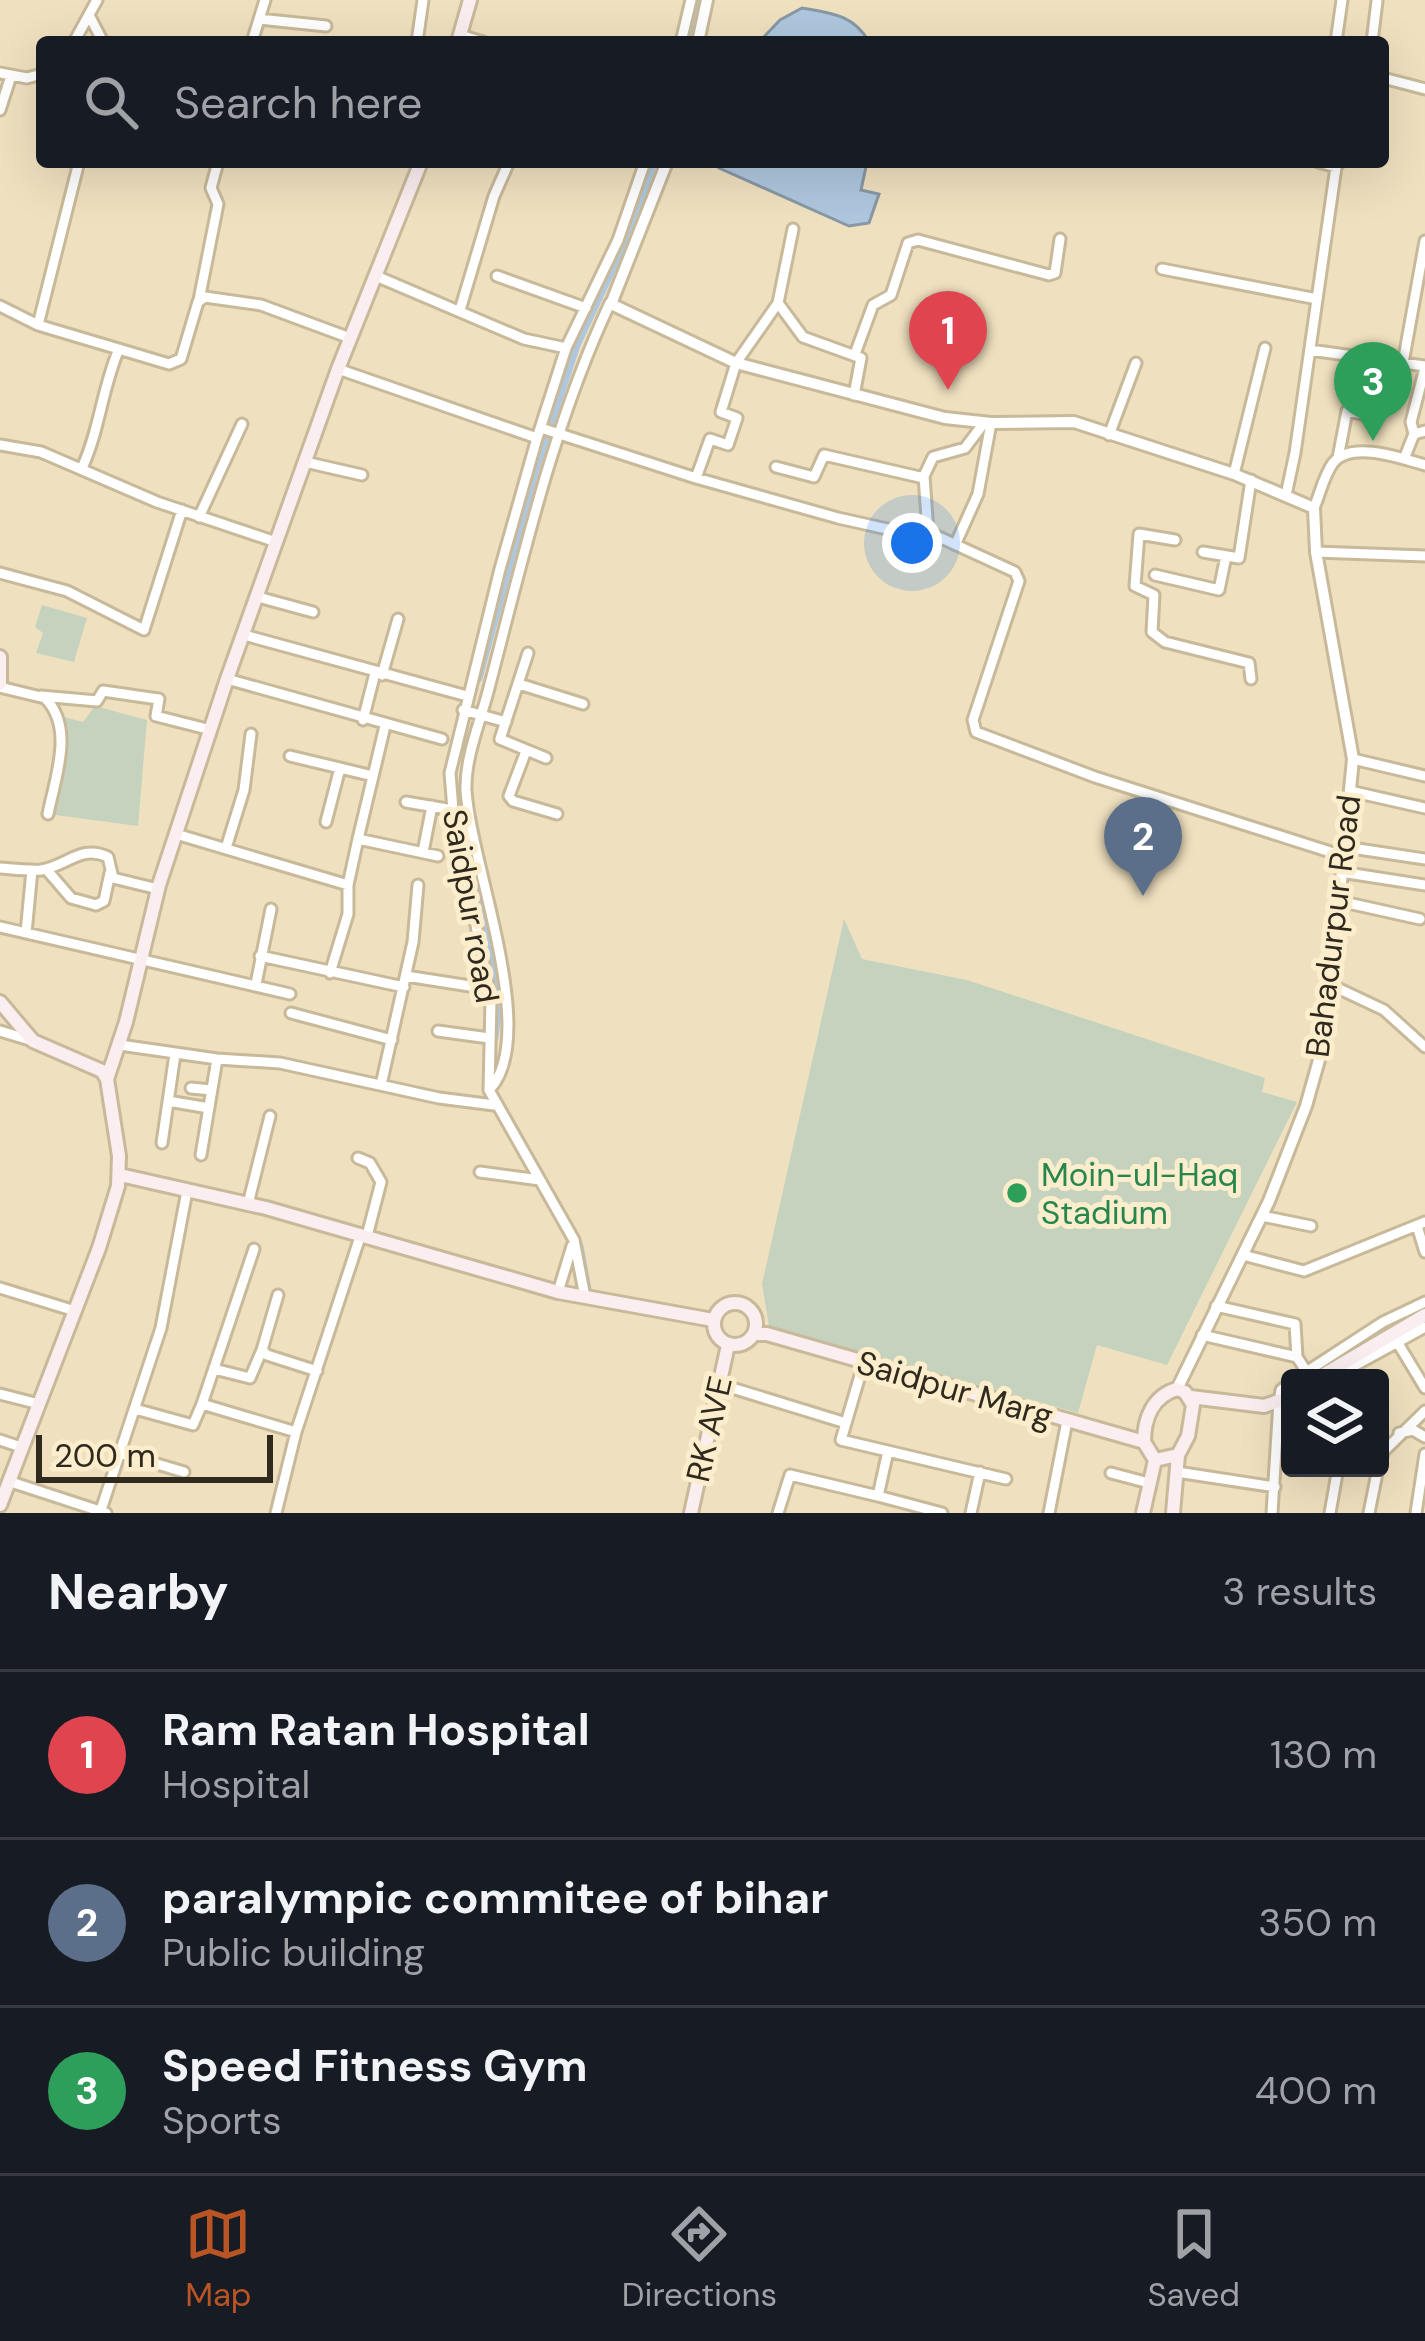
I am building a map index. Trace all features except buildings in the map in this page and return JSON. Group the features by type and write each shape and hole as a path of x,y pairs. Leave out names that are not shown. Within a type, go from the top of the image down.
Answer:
{"main road":[{"path":"460,36 470,0"},
{"path":"0,1505 109,1220 120,1175 107,1079 120,1045 158,890 338,369 420,168"},
{"path":"0,658 0,686"},
{"path":"0,1002 33,1041 93,1065 107,1079"},
{"path":"120,1175 248,1204 558,1292 713,1320"},
{"path":"740,1303 750,1309 759,1330 745,1344 728,1345 714,1330 713,1320 719,1309 740,1303"},
{"path":"1319,1369 1425,1316"},
{"name":"Saidpur Marg","path":"759,1330 1144,1442"},
{"name":"RK AVE","path":"691,1513 728,1345"},
{"path":"1144,1513 1155,1460 1144,1442 1162,1394 1177,1389 1211,1400 1281,1403"},
{"path":"1191,1397 1194,1415"},
{"path":"1173,1513 1178,1455 1194,1415 1211,1400"},
{"path":"1155,1460 1178,1455"}],"street":[{"path":"78,36 97,0"},
{"path":"254,36 265,0"},
{"path":"418,36 424,0"},
{"path":"682,36 691,0"},
{"path":"699,36 707,0"},
{"path":"1337,36 1342,0"},
{"path":"1373,36 1377,1"},
{"path":"90,16 100,36"},
{"path":"259,19 326,26"},
{"path":"0,110 5,75 36,77"},
{"path":"1389,80 1425,89"},
{"path":"38,325 78,168"},
{"path":"0,306 38,325 169,364 178,362 199,300 218,204 211,188 216,168"},
{"path":"460,310 506,168"},
{"path":"1286,495 1338,168"},
{"path":"604,299 618,240 651,172"},
{"path":"489,1090 502,1072 500,1015 458,790 472,712 513,585 547,433 576,380 651,172"},
{"path":"696,478 710,439 728,445 737,418 721,412 736,362 778,303 793,229"},
{"path":"855,354 873,305 891,295 908,243 918,240 1049,275 1055,273 1060,260 1060,239"},
{"path":"1403,363 1425,241"},
{"path":"1162,269 1317,299"},
{"path":"376,276 524,339 566,349"},
{"path":"497,276 586,308"},
{"path":"604,299 736,362 924,414 987,423 1074,422 1251,480 1314,508 1331,466 1350,452 1425,465"},
{"name":"Saidpur road","path":"585,1297 574,1240 489,1090 489,1038 500,1015 489,989 453,810 458,790 452,763 472,712 467,696 547,433 566,349 586,308 604,299"},
{"path":"199,300 261,305 350,338"},
{"path":"778,303 803,337 855,354 862,362 854,395"},
{"path":"1234,474 1265,348"},
{"path":"82,468 119,349"},
{"path":"1310,350 1425,367 1412,414 1419,433 1404,459"},
{"path":"1109,435 1136,363"},
{"path":"338,369 838,518 896,531 928,532 956,543 1016,572 1018,581 973,720 976,732 1117,784 1344,851 1425,859"},
{"path":"1338,458 1347,411 1367,415"},
{"path":"928,532 924,478 933,457 965,448 987,423"},
{"path":"956,543 978,494 987,423"},
{"path":"200,517 242,424"},
{"path":"0,446 41,452 200,517 276,542"},
{"path":"776,467 814,478 824,455 924,478"},
{"path":"305,462 362,475"},
{"path":"1203,552 1239,558 1251,480"},
{"name":"Bahadurpur Road","path":"1177,1389 1262,1216 1306,1106 1326,1035 1353,759 1316,552 1314,508"},
{"path":"0,573 67,591 144,629 182,510"},
{"path":"1175,540 1138,535 1135,586 1154,595 1152,632 1165,642 1249,663 1251,679"},
{"path":"1316,552 1425,556"},
{"path":"1155,575 1219,590 1226,556"},
{"path":"258,597 313,612"},
{"path":"363,720 398,619"},
{"path":"244,634 467,696"},
{"path":"528,653 501,742 545,758"},
{"path":"227,680 442,739"},
{"path":"519,684 583,704"},
{"path":"0,686 41,696 97,701 103,691 159,699 156,716 211,730"},
{"path":"41,696 54,708 62,733 48,814"},
{"path":"472,712 506,722"},
{"path":"330,973 348,914 348,885 385,726"},
{"path":"226,848 244,790 251,734"},
{"path":"526,751 509,796 557,814"},
{"path":"290,756 373,776"},
{"path":"1353,759 1425,776"},
{"path":"326,822 340,769"},
{"path":"1350,791 1425,808"},
{"path":"406,802 453,810"},
{"path":"423,853 432,806"},
{"path":"176,834 348,885"},
{"path":"358,839 438,856"},
{"path":"0,868 46,869 77,854 106,854 117,880 158,890"},
{"path":"46,869 71,898 97,905 104,901 110,870"},
{"path":"26,933 32,870"},
{"path":"1341,872 1425,885"},
{"path":"382,1085 405,982 418,885"},
{"path":"1339,901 1420,920"},
{"path":"256,984 271,909"},
{"path":"0,927 290,994"},
{"path":"260,956 330,973 489,989"},
{"path":"1331,985 1384,1010 1425,1047"},
{"path":"292,1013 392,1040"},
{"path":"0,1031 33,1041"},
{"path":"438,1031 489,1038"},
{"path":"120,1045 280,1063 480,1106 494,1105"},
{"path":"162,1143 176,1054"},
{"path":"201,1155 217,1059"},
{"path":"191,1088 212,1090"},
{"path":"168,1101 208,1108"},
{"path":"248,1204 270,1116"},
{"path":"276,1513 296,1432 381,1182 370,1162 358,1158"},
{"path":"480,1172 540,1180"},
{"path":"8,1481 102,1512 161,1328 187,1191"},
{"path":"1262,1216 1311,1226"},
{"path":"1243,1255 1304,1271 1421,1224 1425,1252"},
{"path":"558,1292 574,1240"},
{"path":"135,1409 193,1425 254,1249"},
{"path":"0,1288 75,1311"},
{"path":"214,1369 250,1378 278,1295"},
{"path":"1315,1369 1383,1322 1425,1302"},
{"path":"1216,1306 1294,1324 1300,1369"},
{"path":"1347,1369 1425,1327"},
{"path":"1202,1335 1297,1358"},
{"path":"1396,1340 1425,1388"},
{"path":"262,1350 317,1371"},
{"path":"864,1362 841,1440 1006,1479"},
{"path":"719,1384 846,1423"},
{"path":"0,1394 38,1404"},
{"path":"202,1404 296,1432"},
{"path":"1389,1449 1425,1411"},
{"path":"1049,1513 1066,1421"},
{"path":"1400,1433 1412,1430 1425,1437"},
{"path":"1272,1513 1281,1431"},
{"path":"0,1440 21,1448"},
{"path":"878,1496 888,1451"},
{"path":"121,1453 184,1472"},
{"path":"1416,1513 1425,1454"},
{"path":"971,1513 980,1472"},
{"path":"1177,1472 1275,1487"},
{"path":"1111,1473 1150,1483"},
{"path":"778,1513 790,1475 878,1496 909,1509 942,1513"},
{"path":"1330,1513 1336,1477"},
{"path":"1369,1513 1376,1477"}],"green space":[{"path":"42,605 87,618 74,662 36,653 43,633 35,627"},
{"path":"95,706 147,720 138,826 48,814 64,717 83,722"},
{"name":"Moin-ul-Haq Stadium","path":"844,919 862,959 967,980 1265,1078 1262,1092 1297,1102 1167,1365 1097,1345 1078,1413 769,1326 762,1284"}],"water":[{"path":"802,8 849,21 865,36 765,36 780,20"},
{"path":"719,168 866,168 861,190 879,194 869,223 849,226"}],"waterway":[{"path":"690,36 697,0"},
{"path":"478,678 535,469 576,345 630,230 651,168"},
{"path":"456,794 498,1003 494,1037"},
{"path":"579,1246 587,1289"}],"place":[{"name":"Ram Ratan Hospital","path":"948,390"},
{"name":"Speed Fitness Gym","path":"1373,441"},
{"name":"paralympic commitee of bihar","path":"1143,896"},
{"name":"Moin-ul-Haq Stadium","path":"1017,1193"}]}
